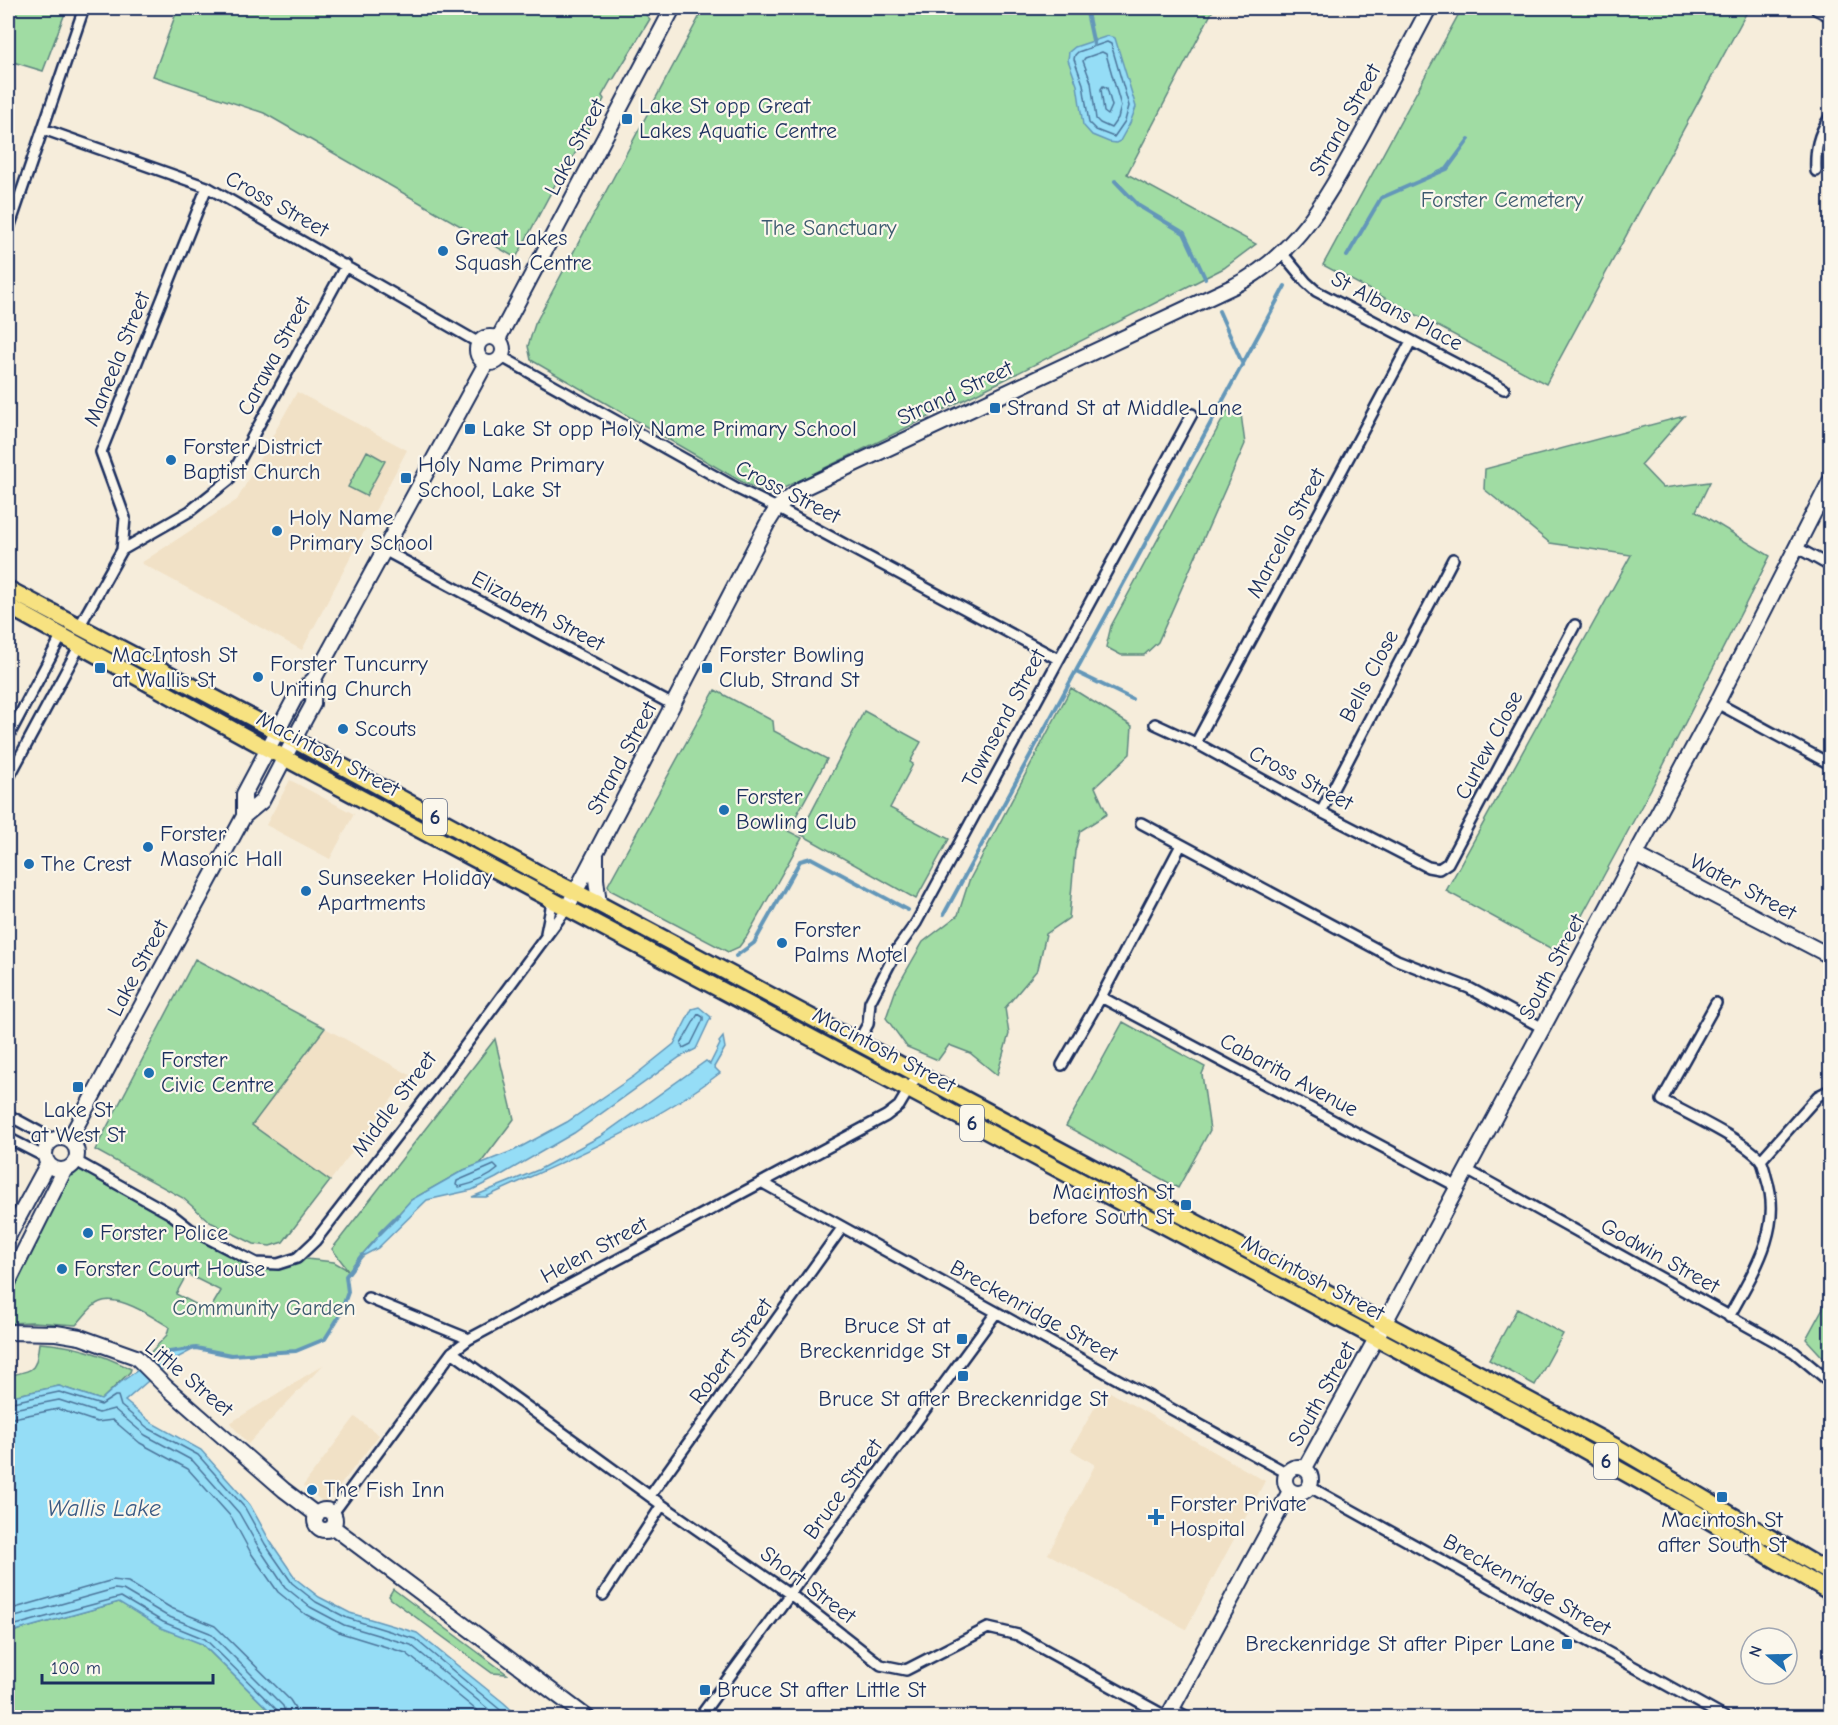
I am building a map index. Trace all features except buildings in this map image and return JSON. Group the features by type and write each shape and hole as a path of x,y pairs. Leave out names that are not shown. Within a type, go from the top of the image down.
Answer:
{"main road":[{"name":"Macintosh Street","path":"8,589 1618,1448 1830,1572"},
{"name":"Macintosh Street","path":"8,606 551,900 1377,1337 1612,1465 1830,1592"}],"street":[{"path":"8,231 84,8"},
{"name":"Lake Street","path":"498,339 673,8"},
{"name":"Strand Street","path":"576,891 777,508 801,489 1234,286 1256,273 1282,253 1317,212 1329,194 1429,8"},
{"path":"1818,8 1830,14"},
{"path":"1816,171 1815,150 1818,138 1830,117"},
{"name":"Cross Street","path":"43,129 207,187 479,343"},
{"name":"Maneela Street","path":"122,549 125,518 102,452 207,187"},
{"name":"St Albans Place","path":"1282,253 1316,291 1504,389"},
{"name":"Carawa Street","path":"122,549 190,511 229,480 346,265"},
{"path":"486,338 498,339 504,349 502,357 495,363 486,363 477,355 479,343 486,338"},
{"name":"Marcella Street","path":"1196,743 1411,341"},
{"name":"Cross Street","path":"502,357 738,489 1058,659"},
{"name":"Lake Street","path":"244,816 244,794 268,748 296,696 314,679 486,363"},
{"name":"Townsend Street","path":"858,1042 868,1024 870,1002 898,948 916,923 1192,414"},
{"name":"South Street","path":"1305,1468 1717,704 1830,481"},
{"path":"1796,547 1830,566"},
{"path":"79,627 122,549"},
{"name":"Elizabeth Street","path":"384,550 673,705"},
{"name":"Bells Close","path":"1321,812 1453,559"},
{"name":"Curlew Close","path":"1428,867 1439,869 1448,863 1575,625"},
{"path":"8,737 62,635"},
{"path":"8,779 80,645"},
{"name":"Lake Street","path":"69,1140 244,816 262,801 313,704 314,679"},
{"path":"1717,704 1830,764"},
{"name":"Cross Street","path":"1155,724 1196,743 1321,812 1428,867"},
{"path":"1141,823 1397,960 1469,988 1544,1028"},
{"path":"1062,1065 1101,997 1181,845"},
{"path":"596,853 599,904"},
{"name":"Water Street","path":"1636,855 1830,956"},
{"name":"Middle Street","path":"76,1161 171,1214 190,1229 256,1263 278,1264 297,1258 315,1241 545,939 576,891"},
{"name":"Middle Street","path":"545,939 551,900"},
{"name":"Cabarita Avenue","path":"1101,997 1458,1187"},
{"path":"1716,1003 1662,1100 1739,1143 1761,1160 1769,1185 1772,1216 1765,1249 1729,1317"},
{"name":"Helen Street","path":"333,1520 452,1352 469,1339 893,1112 910,1090 918,1074"},
{"path":"1761,1160 1818,1096 1830,1090"},
{"path":"8,1115 54,1140"},
{"path":"8,1138 46,1160 54,1169 64,1171 71,1168 76,1161 78,1151 69,1140 61,1138 54,1140 47,1147 46,1160 8,1237"},
{"name":"Godwin Street","path":"1467,1170 1794,1352 1830,1382"},
{"path":"8,1283 64,1171"},
{"name":"Breckenridge Street","path":"763,1183 1287,1473"},
{"name":"Robert Street","path":"650,1496 842,1228"},
{"path":"368,1298 469,1339"},
{"name":"Bruce Street","path":"699,1718 996,1313"},
{"name":"Little Street","path":"8,1332 56,1333 80,1337 120,1350 140,1360 156,1377 284,1490 317,1515 315,1521 318,1527 324,1530 333,1520"},
{"name":"Short Street","path":"452,1352 662,1505 790,1594 881,1665 906,1670 988,1628 1018,1635 1169,1714 1189,1718"},
{"path":"1294,1467 1305,1468 1311,1476 1310,1487 1300,1494 1290,1491 1285,1482 1287,1473 1294,1467"},
{"name":"Breckenridge Street","path":"1310,1487 1726,1718"},
{"path":"1169,1714 1290,1491"},
{"path":"603,1595 662,1505"},
{"path":"333,1520 588,1718"}],"shaded area":[{"name":"Holy Name Primary School","path":"297,392 407,450 302,650 141,563 237,500"},
{"path":"290,780 354,814 330,859 266,825"},
{"path":"325,1028 410,1075 330,1181 251,1125"},
{"path":"323,1365 248,1444 230,1423"},
{"name":"Forster Private Hospital","path":"1105,1389 1265,1481 1186,1629 1048,1554 1095,1465 1071,1450"},
{"path":"355,1417 379,1435 326,1504 303,1486"}],"green space":[{"path":"8,8 67,8 43,71 13,62 8,75"},
{"path":"178,8 649,8 646,15 650,19 602,96 604,99 516,258 264,113 153,76"},
{"name":"The Sanctuary","path":"704,8 1214,8 1127,174 1256,244 1224,268 770,495 742,482 531,360 528,346 535,324"},
{"name":"Forster Cemetery","path":"1462,8 1749,8 1546,384 1323,265"},
{"path":"1227,411 1241,414 1245,444 1158,642 1144,655 1121,655 1106,647 1111,626"},
{"path":"1684,416 1641,465 1663,488 1710,482 1696,511 1770,556 1659,774 1561,954 1446,891 1631,555 1550,543 1484,489 1485,469"},
{"path":"367,451 385,461 366,496 348,487"},
{"path":"1071,688 1132,726 1130,754 1095,787 1107,814 1080,831 1075,851 1069,918 1046,934 1038,969 1005,1008 1009,1034 997,1075 970,1053 949,1045 938,1060 907,1047 886,1018 896,989 923,942 958,915 969,881"},
{"name":"Forster Bowling Club","path":"715,690 773,721 774,731 827,759 788,831 802,838 747,936 739,947 728,952 610,890 608,885"},
{"path":"864,711 921,742 910,762 913,764 890,808 949,839 916,899 800,834"},
{"path":"195,959 325,1028 252,1125 330,1181 283,1242 270,1246 254,1244 210,1222 183,1198 95,1150"},
{"path":"1123,1022 1205,1067 1202,1074 1210,1130 1178,1188 1066,1126"},
{"name":"Community Garden","path":"495,1039 514,1119 480,1164 464,1170 411,1200 359,1258 347,1276 348,1292 340,1315 325,1339 296,1351 231,1355 196,1348 161,1354 153,1358 148,1355 167,1335 169,1327 136,1308 108,1300 90,1309 76,1325 8,1323 8,1297 64,1171 71,1168 76,1161 256,1263 297,1258 334,1262 348,1270 332,1249","holes":["187,1274 221,1291 209,1311 176,1294"]},
{"path":"1830,1295 1830,1365 1806,1339"},
{"path":"1517,1309 1563,1334 1535,1385 1489,1360"},
{"path":"39,1343 86,1351 131,1369 101,1400 59,1386 8,1397 8,1376 32,1368 35,1364"},
{"path":"393,1589 507,1674 492,1673 391,1599 389,1596"},
{"path":"119,1602 202,1644 276,1717 8,1718 8,1633"}],"water":[{"path":"1108,36 1115,38 1136,107 1120,141 1116,143 1092,135 1083,125 1077,85 1068,60 1069,52 1075,47"},
{"path":"699,1007 711,1017 696,1049 680,1057 574,1133 496,1178 472,1190 427,1200 378,1248 359,1258 411,1200 464,1170 515,1150 567,1122 634,1076 674,1044 692,1009"},
{"path":"723,1037 725,1048 714,1067 720,1073 665,1110 577,1156 486,1197 472,1197 538,1170 601,1136 706,1061 710,1064"},
{"name":"Wallis Lake","path":"196,1348 171,1361 125,1401 152,1423 201,1450 250,1505 270,1541 296,1579 319,1597 350,1613 417,1633 519,1717 276,1717 202,1644 161,1628 119,1602 8,1633 8,1397 59,1386 101,1400 121,1382 161,1354"}],"waterway":[{"path":"1086,8 1094,45"},
{"path":"1347,256 1381,198 1447,169 1469,139"},
{"path":"1115,181 1139,206 1184,233 1205,278"},
{"path":"944,914 1285,286"},
{"path":"1219,311 1243,365"},
{"path":"1076,672 1132,699"},
{"path":"736,956 754,943 800,861 811,858 908,910"},
{"path":"380,1233 398,1215"},
{"path":"163,1353 196,1348 231,1355 296,1351 325,1339 340,1315 348,1292 346,1276 362,1255"}],"place":[{"name":"Lake St opp Great Lakes Aquatic Centre","path":"627,119"},
{"name":"Great Lakes Squash Centre","path":"443,251"},
{"name":"Strand St at Middle Lane","path":"995,408"},
{"name":"Lake St opp Holy Name Primary School","path":"470,429"},
{"name":"Forster District Baptist Church","path":"171,460"},
{"name":"Holy Name Primary School, Lake St","path":"406,478"},
{"name":"Holy Name Primary School","path":"277,531"},
{"name":"MacIntosh St at Wallis St","path":"100,668"},
{"name":"Forster Bowling Club, Strand St","path":"707,668"},
{"name":"Forster Tuncurry Uniting Church","path":"258,677"},
{"name":"Scouts","path":"343,729"},
{"name":"Forster Bowling Club","path":"724,810"},
{"name":"Forster Masonic Hall","path":"148,847"},
{"name":"The Crest","path":"29,864"},
{"name":"Sunseeker Holiday Apartments","path":"306,891"},
{"name":"Forster Palms Motel","path":"782,943"},
{"name":"Forster Civic Centre","path":"149,1073"},
{"name":"Lake St at West St","path":"78,1087"},
{"name":"Macintosh St before South St","path":"1186,1205"},
{"name":"Forster Police","path":"88,1233"},
{"name":"Forster Court House","path":"62,1269"},
{"name":"Bruce St at Breckenridge St","path":"962,1339"},
{"name":"Bruce St after Breckenridge St","path":"963,1376"},
{"name":"The Fish Inn","path":"312,1490"},
{"name":"Macintosh St after South St","path":"1722,1497"},
{"name":"Forster Private Hospital","path":"1156,1517"},
{"name":"Breckenridge St after Piper Lane","path":"1567,1644"},
{"name":"Bruce St after Little St","path":"705,1690"}]}
